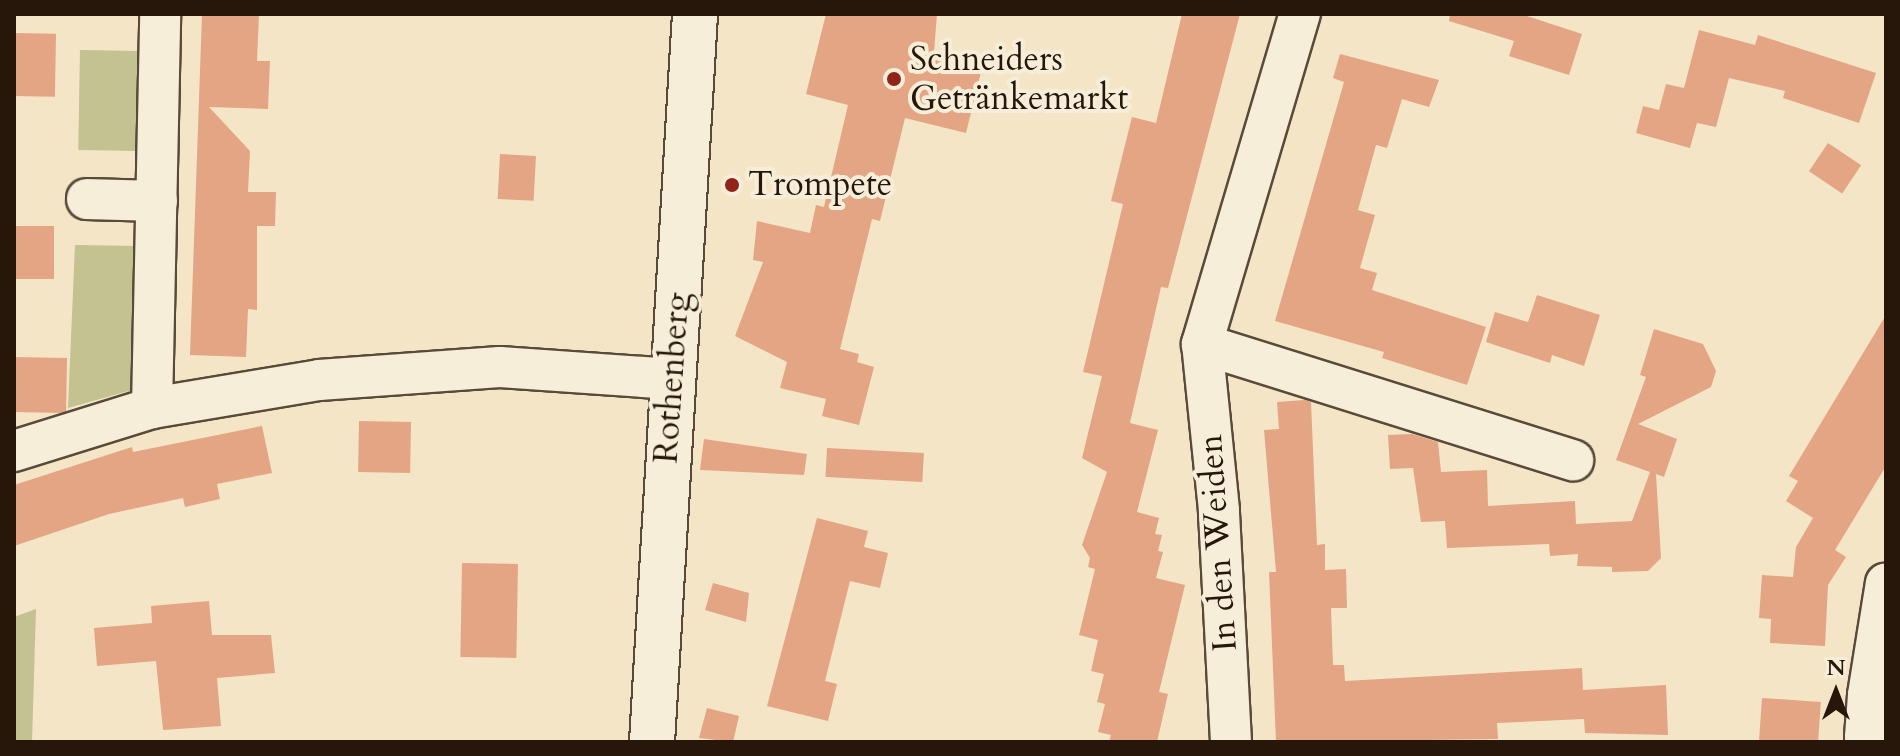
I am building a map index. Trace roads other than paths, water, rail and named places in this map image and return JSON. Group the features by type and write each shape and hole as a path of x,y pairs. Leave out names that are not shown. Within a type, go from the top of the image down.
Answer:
{"street":[{"path":"152,408 160,14"},
{"name":"Rothenberg","path":"652,742 695,14"},
{"name":"In den Weiden","path":"1231,742 1219,510 1202,344 1300,14"},
{"path":"87,199 157,201"},
{"path":"1202,344 1573,460"},
{"path":"14,451 152,408 319,380 500,367 673,379"},
{"path":"1870,742 1865,737 1880,671 1886,583"}],"place":[{"name":"Schneiders Getränkemarkt","path":"894,79"},
{"name":"Trompete","path":"732,185"}]}
